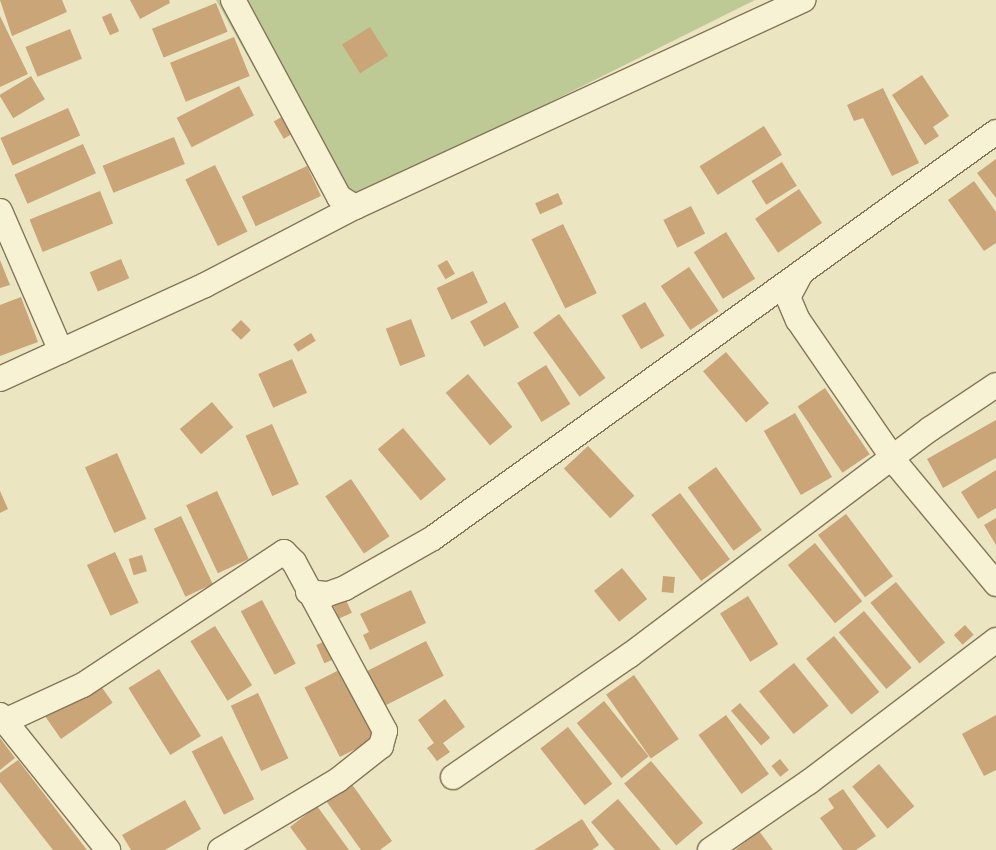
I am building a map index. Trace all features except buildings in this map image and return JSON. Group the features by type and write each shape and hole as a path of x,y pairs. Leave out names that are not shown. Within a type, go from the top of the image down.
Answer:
{"street":[{"path":"233,0 339,196 355,207"},
{"path":"0,379 205,285 355,207 804,0"},
{"path":"308,592 328,594 345,588 432,538 996,132"},
{"path":"0,211 61,351"},
{"path":"802,271 788,297 798,320 894,457 996,584"},
{"path":"452,777 630,655 894,457 996,385"},
{"path":"108,850 2,718 83,685 274,555 284,552 294,562 308,592 385,731 381,746 338,780 220,850"},
{"path":"710,850 809,782 996,640"}],"green space":[{"path":"216,0 755,0 334,210"}]}
